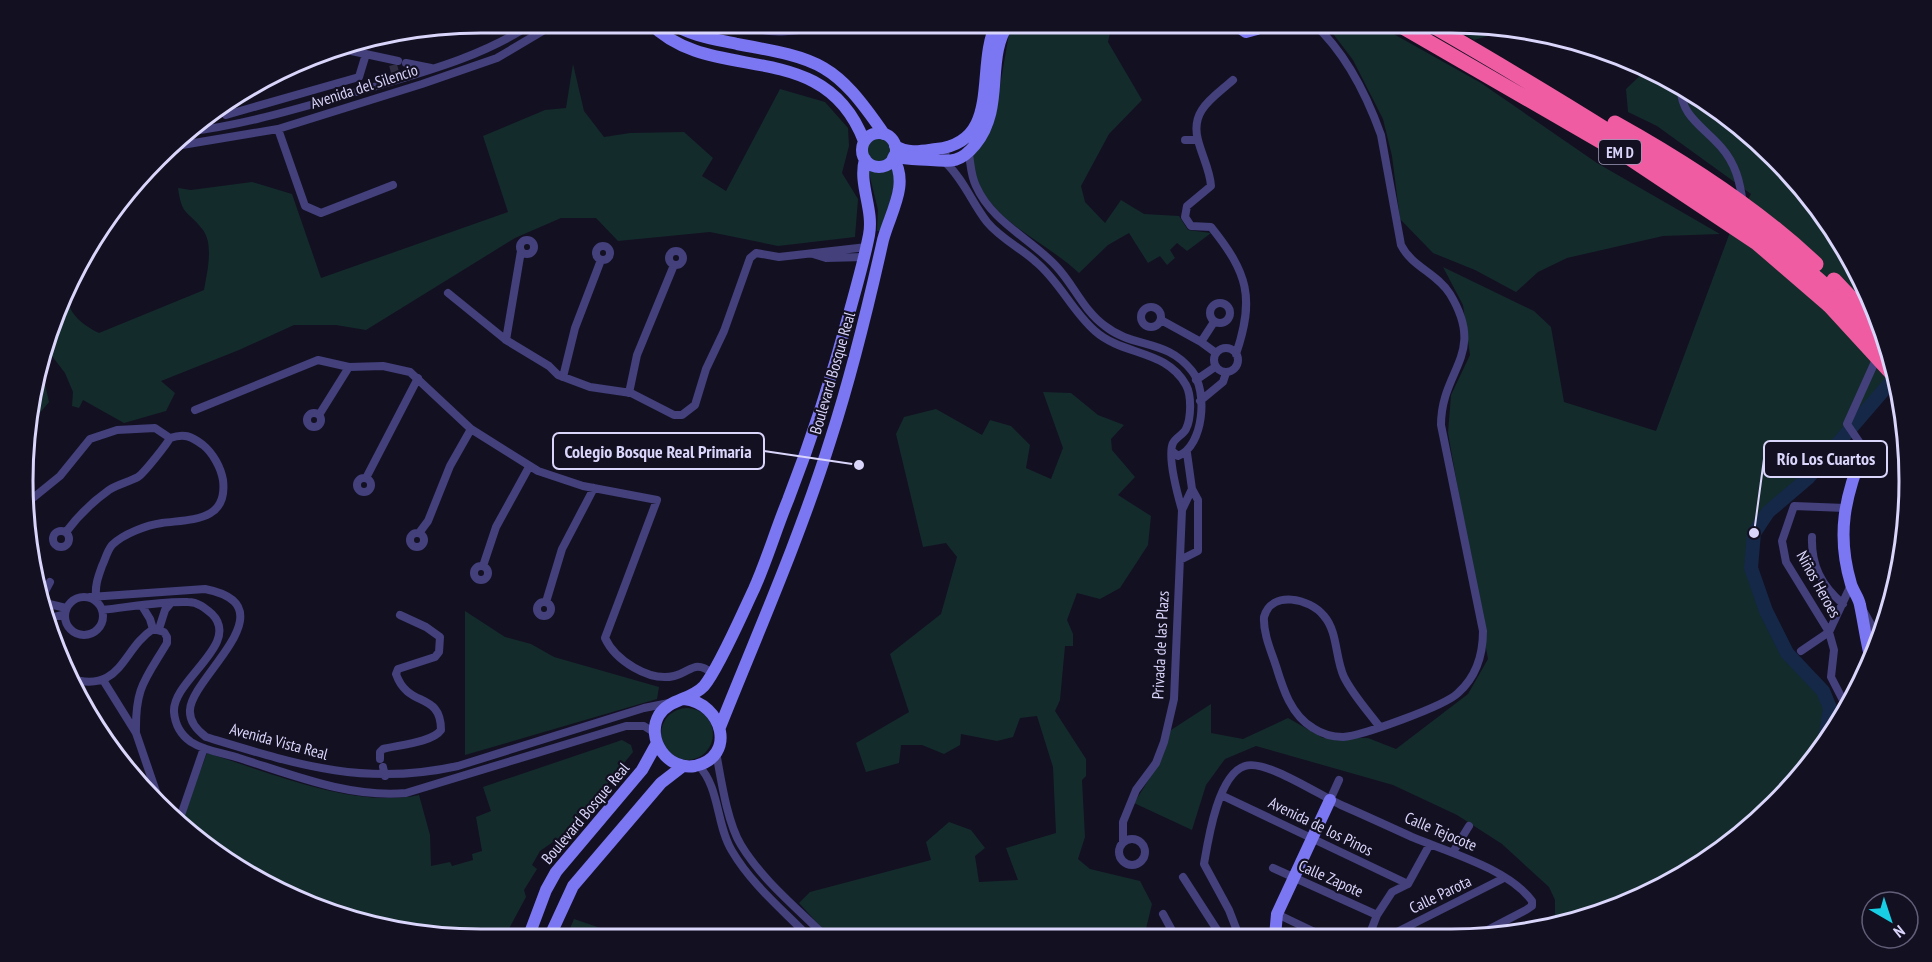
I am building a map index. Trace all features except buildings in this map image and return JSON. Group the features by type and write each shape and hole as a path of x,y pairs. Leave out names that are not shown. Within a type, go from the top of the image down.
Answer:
{"highway":[{"name":"EM D","path":"1412,33 1628,157 1837,298 1882,359"},
{"name":"EM D","path":"1445,33 1625,140 1765,235 1801,263 1874,335"},
{"path":"1516,74 1584,106 1641,137 1743,204 1783,233 1837,298 1870,322"}],"street":[{"name":"Avenida del Silencio","path":"203,130 228,127 307,106 397,66 434,69 492,47 515,33"},
{"name":"Avenida del Silencio","path":"186,144 279,129 310,120 497,58 532,33"},
{"path":"661,33 692,50 786,70 832,93 856,121 864,141 862,150 865,159 872,165 882,166 894,154 945,148 960,142 974,129 982,112 989,44 993,33"},
{"path":"691,33 792,54 822,66 842,79 855,92 884,134 891,138 894,154"},
{"path":"894,154 946,163 959,160 969,152 983,134 992,113 999,50 1006,33"},
{"path":"1321,33 1344,60 1375,119 1381,135 1401,245 1411,260 1446,288 1456,306 1465,338 1464,355 1444,398 1441,425 1483,632 1481,657 1470,680 1447,702 1358,734 1335,736 1312,728 1299,717 1291,705 1280,680 1264,617 1271,604 1283,599 1301,602 1325,616 1331,627 1343,675 1379,726"},
{"path":"354,51 397,66 434,69"},
{"path":"226,115 359,77 366,54"},
{"path":"1200,401 1223,382 1226,373 1236,368 1238,361 1236,354 1247,311 1247,285 1211,227 1191,226 1185,217 1187,206 1210,186 1210,174 1203,159 1195,127 1198,112 1233,80"},
{"path":"1682,98 1683,107 1722,147 1740,177 1743,204"},
{"path":"307,106 310,120"},
{"path":"279,129 305,206 309,210 321,213 393,185"},
{"path":"864,141 871,135 884,134"},
{"path":"1185,140 1198,140"},
{"path":"945,148 946,163 963,182 988,224 1036,262 1056,282 1078,314 1096,333 1123,349 1148,355 1171,366 1187,387 1190,414 1185,430 1173,442 1172,451 1178,456 1187,453 1197,438 1200,401 1196,380 1183,361 1164,347 1124,338 1105,326 1088,311 1051,260 1012,230 987,203 975,185 969,152 960,142"},
{"name":"Boulevard Bosque Real","path":"720,728 803,518 843,398 887,225 900,186 900,170 894,154"},
{"name":"Boulevard Bosque Real","path":"679,701 698,692 712,673 755,586 826,393 865,252 871,219 863,178 865,159"},
{"path":"448,293 506,340 563,377 590,387 629,393 674,415 691,410 695,405 706,369 733,308 745,266 750,258 756,254 779,257 813,254 822,250 865,252"},
{"path":"506,340 521,251"},
{"path":"563,377 575,328 602,260"},
{"path":"629,393 637,355 674,265"},
{"path":"1161,320 1202,342 1216,353"},
{"path":"1202,342 1214,322"},
{"path":"1216,353 1226,348 1243,333"},
{"path":"1226,348 1236,354"},
{"path":"1874,629 1851,585 1844,550 1842,518 1851,480 1864,449 1847,424 1866,376 1880,351"},
{"path":"1215,367 1216,353"},
{"path":"195,410 318,360 348,367 383,366 410,372 471,429 529,467 594,488 657,500 605,638 611,651 632,666 653,676 674,676 690,667 704,668 712,673"},
{"path":"319,415 348,367"},
{"path":"1196,380 1215,367"},
{"path":"1215,367 1226,373"},
{"path":"366,478 418,378"},
{"path":"826,393 843,398"},
{"path":"34,498 60,476 90,439 102,434 155,428 170,438"},
{"path":"419,533 428,521 450,466 471,429"},
{"path":"66,611 72,630 89,634 102,622 102,610 96,597 95,586 112,546 127,536 163,523 196,520 210,514 219,506 224,493 223,477 206,447 192,437 180,435 170,438"},
{"path":"66,532 82,513 110,490 137,478 156,454 166,448 170,438"},
{"name":"Privada de las Plazs","path":"1123,842 1123,822 1136,790 1156,763 1164,742 1174,699 1182,510 1177,493 1172,451"},
{"path":"1180,560 1198,551 1198,500 1192,489 1187,453"},
{"path":"483,566 496,527 529,467"},
{"path":"546,602 562,549 594,488"},
{"path":"1177,493 1192,489"},
{"name":"Privada de las Plazs","path":"1182,510 1192,489"},
{"name":"Niños Heroes","path":"1842,699 1831,677 1834,650 1829,632 1786,562 1782,541 1794,506 1845,508"},
{"path":"1812,537 1812,559 1833,596 1843,604"},
{"path":"46,589 50,582"},
{"path":"1801,651 1829,632 1851,585"},
{"name":"Avenida Vista Real","path":"96,597 206,589 220,592 230,598 238,614 236,633 231,645 198,688 190,711 192,722 206,737 316,769 382,765 428,773 458,766 635,710 679,701"},
{"path":"54,616 66,611 78,598 96,597"},
{"path":"1860,603 1863,634 1867,647"},
{"path":"81,682 103,680 122,665 145,634 156,629 170,604"},
{"name":"Avenida Vista Real","path":"102,610 199,604 215,617 218,627 216,645 179,692 174,713 182,733 204,748 313,781 368,793 406,793 626,726 644,726 656,738"},
{"path":"51,605 66,611"},
{"path":"136,733 137,698 140,687 168,638 156,629 142,606"},
{"path":"382,765 383,749 405,742 428,739 441,730 440,713 431,704 410,696 396,674 398,669 408,664 435,657 440,652 440,637 426,627 400,615"},
{"path":"200,667 212,672"},
{"path":"103,680 136,733 155,788"},
{"path":"553,929 573,886 661,783 683,766 698,765 708,760 716,752 720,740 720,728 710,710 702,704 679,701 658,716 656,738 664,754 683,766"},
{"name":"Boulevard Bosque Real","path":"531,929 546,890 556,872 642,770 656,738"},
{"path":"181,814 204,748"},
{"path":"716,752 728,809 740,844 761,872 817,929"},
{"path":"280,771 283,761"},
{"name":"Calle Tejocote","path":"1236,929 1204,864 1210,830 1221,795 1230,779 1242,766 1256,764 1330,800 1453,852 1520,887 1532,901 1532,906 1501,922"},
{"path":"698,765 710,781 717,814 731,850 752,880 801,929"},
{"path":"313,781 316,769"},
{"path":"1276,929 1277,914 1339,780"},
{"name":"Avenida de los Pinos","path":"1221,795 1408,884"},
{"path":"1453,852 1469,826"},
{"path":"1372,929 1377,915 1392,892 1408,884 1430,844"},
{"name":"Calle Zapote","path":"1273,868 1377,915"},
{"path":"1183,877 1216,929"},
{"name":"Calle Parota","path":"1403,929 1504,878"},
{"path":"1163,914 1171,929"},
{"path":"1277,914 1308,929"},
{"path":"1499,926 1501,922"},
{"path":"1493,927 1501,922"}],"green space":[{"path":"1110,33 1108,42 1142,100 1109,134 1081,186 1085,202 1105,223 1121,200 1144,214 1179,216 1188,230 1211,233 1187,251 1177,243 1170,250 1175,258 1167,265 1160,256 1148,263 1129,233 1108,245 1079,273 1000,213 980,187 972,154 993,126 1009,34"},
{"path":"1333,33 1392,33 1481,83 1597,163 1720,234 1663,236 1567,258 1538,272 1516,292 1475,270 1433,253 1400,219 1392,156 1383,119 1353,60"},
{"path":"1463,33 1491,35 1474,40"},
{"path":"573,64 584,111 604,137 630,133 684,132 713,158 702,176 726,191 780,89 825,102 848,128 849,146 842,173 858,199 855,237 778,246 710,232 618,241 596,218 561,218 515,238 366,330 336,325 294,325 161,381 175,393 166,411 124,423 83,400 79,408 72,406 73,392 65,373 51,356 69,305 78,319 99,333 204,290 209,259 208,243 203,230 183,208 178,188 191,190 252,182 292,194 321,278 508,212 483,136 545,110 566,108"},
{"path":"1640,75 1649,79 1675,93 1724,126 1768,164 1806,208 1839,257 1865,310 1884,365 1888,385 1808,478 1768,512 1754,533 1751,568 1766,611 1787,653 1823,691 1830,710 1829,720 1823,730 1806,754 1768,798 1724,836 1700,853 1649,883 1622,895 1555,916 1555,900 1549,887 1502,844 1457,815 1393,785 1256,746 1225,759 1206,785 1192,830 1134,803 1158,765 1171,730 1211,704 1211,733 1243,739 1288,718 1323,738 1368,738 1396,749 1468,694 1488,659 1448,433 1451,395 1470,355 1463,305 1443,267 1534,311 1551,327 1564,402 1656,431 1729,235 1751,194 1657,126 1628,112 1626,89"},
{"path":"880,138 889,142 893,151 889,160 880,164 871,160 867,151 871,142"},
{"path":"867,165 876,170 896,169 896,178 882,231 877,231 878,210"},
{"path":"45,382 49,402 39,414"},
{"path":"1043,392 1071,393 1098,415 1124,425 1111,439 1112,450 1135,477 1118,495 1151,516 1148,545 1120,588 1100,599 1077,593 1067,620 1073,634 1073,646 1065,646 1060,700 1055,711 1086,759 1086,776 1082,780 1085,837 1078,859 1090,869 1140,881 1152,904 1146,929 823,929 799,903 810,892 931,860 926,842 949,822 971,830 985,848 975,856 979,882 1018,880 1006,848 1056,833 1053,767 1037,716 1020,718 1013,737 997,741 961,734 960,745 944,754 922,745 901,745 899,763 866,772 856,743 909,712 890,654 941,614 957,557 946,543 923,547 896,434 904,417 936,409 982,435 990,420 1011,426 1030,445 1026,468 1051,479 1063,448"},
{"path":"465,611 505,637 531,644 554,657 659,687 657,699 465,755"},
{"path":"682,708 692,708 706,715 713,734 706,753 692,760 682,760 672,756 665,749 661,739 661,729 665,719 672,712"},
{"path":"622,740 631,745 633,752 570,830 540,851 532,865 537,869 524,890 526,897 509,929 423,925 365,914 337,905 283,883 257,869 208,836 184,816 207,753 340,793 394,798 419,795 430,835 431,866 450,862 452,866 473,860 472,854 482,851 476,817 491,811 483,787"},
{"path":"574,919 603,929 570,929"}],"waterway":[{"path":"1828,723 1830,708 1823,691 1787,653 1766,611 1751,568 1754,533 1768,512 1808,478 1888,385"}],"tunnel":[{"path":"393,65 395,72"}],"place":[{"name":"Colegio Bosque Real Primaria","path":"859,465"},
{"name":"Río Los Cuartos","path":"1754,533"}]}
